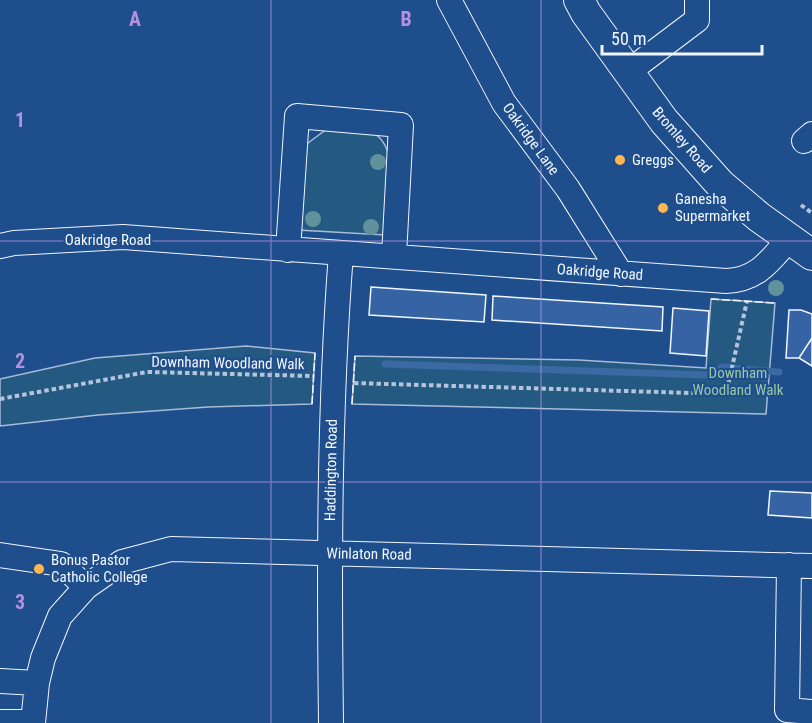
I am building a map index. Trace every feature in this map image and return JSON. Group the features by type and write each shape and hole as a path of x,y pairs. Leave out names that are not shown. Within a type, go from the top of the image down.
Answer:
{"main road":[{"name":"Bromley Road","path":"579,0 664,121 720,184 800,247"}],"street":[{"name":"Oakridge Lane","path":"449,0 504,104 568,189 621,274"},
{"path":"628,72 697,20 697,0"},
{"path":"288,250 297,116 401,124 394,256"},
{"name":"Oakridge Road","path":"0,246 14,243 123,237 740,281 800,247"},
{"name":"Haddington Road","path":"331,723 329,553 334,340 341,253"},
{"name":"Winlaton Road","path":"33,722 37,683 43,658 60,616 86,587 122,562 171,549 801,565"},
{"path":"0,555 61,564 86,587"},
{"path":"801,565 787,710 812,712"},
{"path":"0,681 37,683"},
{"path":"0,722 33,722"}],"path":[{"path":"801,205 812,213"},
{"path":"353,383 726,394 747,301"},
{"name":"Downham Woodland Walk","path":"0,399 147,372 313,376"}],"green space":[{"path":"327,129 367,130 381,139 386,147 390,159 385,235 298,230 304,150 308,143"},
{"name":"Downham Woodland Walk","path":"711,299 775,303 766,414 352,404 355,356 579,360 706,368"},
{"path":"246,346 315,353 312,404 208,407 98,415 0,426 0,379 95,358"}],"building":[{"path":"371,287 486,295 484,322 369,315"},
{"path":"493,296 663,307 662,331 492,320"},
{"path":"673,308 709,311 706,356 670,353"},
{"path":"789,310 801,310 812,314 812,338 799,358 786,358"},
{"path":"812,338 812,366 799,358"},
{"path":"770,491 812,493 812,518 768,515"}],"waterway":[{"path":"385,364 707,375 723,367 779,372"}],"fence":[{"path":"711,299 775,303"},
{"path":"312,404 315,353"},
{"path":"352,404 355,356"}],"place":[{"name":"Greggs","path":"620,160"},
{"name":"Ganesha Supermarket","path":"663,208"},
{"name":"Bonus Pastor Catholic College","path":"39,569"}]}
